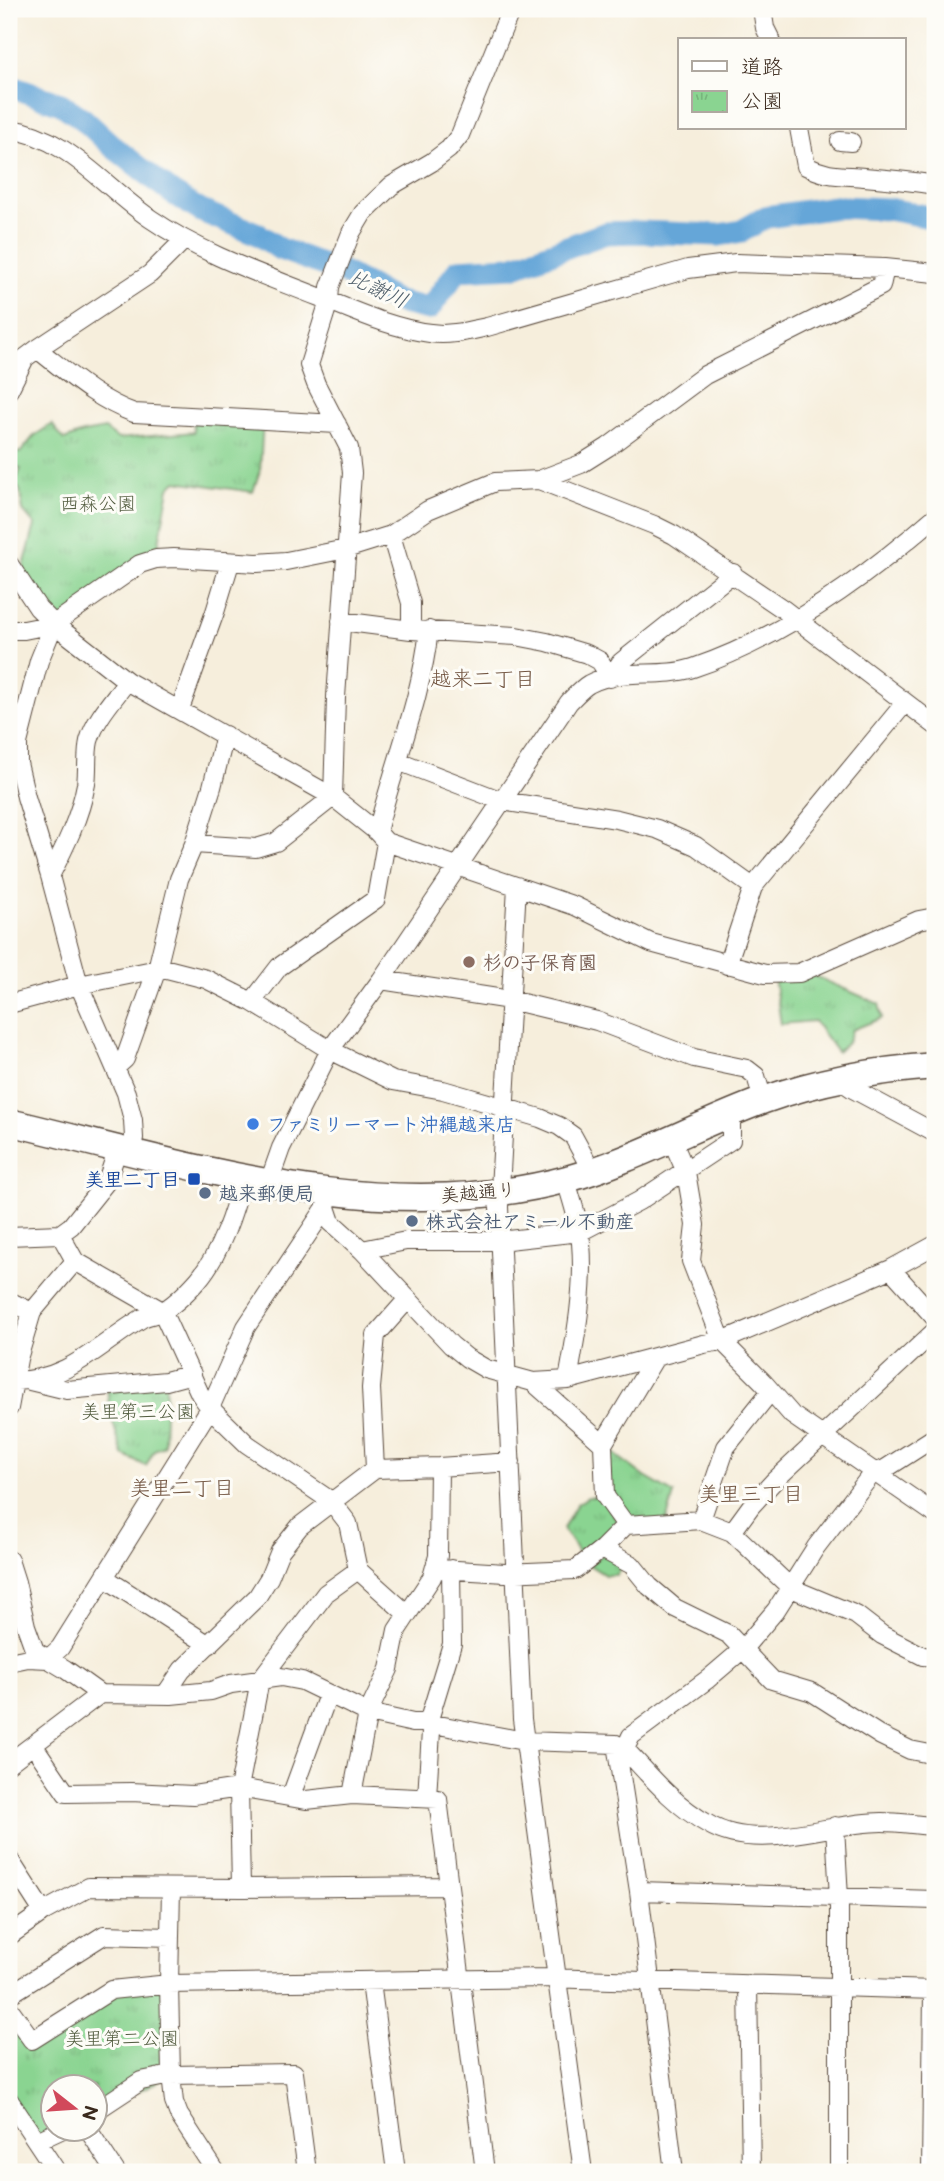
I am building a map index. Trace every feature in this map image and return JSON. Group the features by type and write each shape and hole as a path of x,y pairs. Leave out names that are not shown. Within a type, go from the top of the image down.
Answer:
{"highway":[{"name":"美越通り","path":"9,1122 256,1180 327,1200 499,1192 592,1171 731,1112 804,1086 837,1078 935,1066"}],"street":[{"path":"194,844 256,848 276,842 333,797 341,621 352,472 349,448 309,365 351,233 363,213 377,198 449,149 460,135 511,9"},
{"path":"762,9 765,28 770,38"},
{"path":"9,129 52,143 149,218 184,240 225,260 330,294 396,327 432,334 453,334 487,327 688,269 736,263 885,268 935,273"},
{"path":"799,130 806,166 815,170 833,176 860,176 935,185"},
{"path":"9,390 25,358 150,274 184,240"},
{"path":"9,629 24,630 54,624 140,564 156,559 286,561 346,549 391,535 428,510 495,482 539,480 581,464 705,375 880,286 885,268"},
{"path":"37,349 88,390 116,407 134,413 337,424"},
{"path":"539,480 654,525 733,573 935,725"},
{"path":"22,1381 66,1371 144,1317 162,1311 198,1279 256,1180 281,1148 330,1050 381,980 569,702 589,684 623,673 663,674 692,668 797,621 901,546 935,517"},
{"path":"391,535 411,603 411,629"},
{"path":"180,709 230,562"},
{"path":"9,565 38,608 54,624 127,681 333,797 382,837 458,867 575,906 651,943 765,974 799,973 919,920 935,917"},
{"path":"610,678 621,662 733,573"},
{"path":"341,621 516,636 547,642 587,654 600,661 610,678"},
{"path":"9,1236 60,1234 71,1226 107,1181 134,1138 133,1120 116,1067 79,985 18,763 18,743 39,661 54,624"},
{"path":"253,1002 279,967 376,899 387,790 418,697 429,630"},
{"path":"50,876 80,808 86,783 89,741 107,708 127,681"},
{"path":"727,965 753,887 905,703"},
{"path":"116,1067 125,1059 157,969 179,879 194,844 225,735"},
{"path":"398,761 502,801 617,819 656,829 696,846 753,887"},
{"path":"517,886 499,1192 515,1573 524,1741 583,2172"},
{"path":"9,1004 79,985 163,968 206,979 253,1002 330,1050 393,1081 443,1090 550,1122 573,1136 592,1171"},
{"path":"381,980 510,1000 597,1021 694,1058 747,1069 756,1076 763,1100"},
{"path":"837,1078 935,1133"},
{"path":"362,1250 406,1241 499,1241 580,1232 639,1202 731,1140 731,1112"},
{"path":"671,1138 686,1172 695,1224 691,1261 722,1342 792,1415 935,1514"},
{"path":"566,1179 580,1232 582,1267 576,1336 568,1380"},
{"path":"327,1200 331,1222 362,1250 407,1300 467,1358 508,1377 533,1382 568,1380 705,1344 722,1342 891,1269 935,1245"},
{"path":"9,1662 27,1658 48,1659 60,1648 211,1408 246,1327 327,1200"},
{"path":"60,1234 75,1261 162,1311 200,1394 211,1408 247,1444 331,1501 348,1523"},
{"path":"9,1408 22,1381 32,1312 75,1261"},
{"path":"891,1269 935,1318"},
{"path":"375,1469 371,1388 376,1335 407,1300"},
{"path":"9,1301 32,1312"},
{"path":"732,1532 751,1506 775,1481 935,1331"},
{"path":"626,1525 605,1496 603,1444 640,1385 653,1361 650,1359"},
{"path":"22,1381 66,1391 166,1381 192,1374"},
{"path":"533,1382 603,1444"},
{"path":"701,1520 726,1447 769,1392"},
{"path":"621,1746 743,1650 776,1610 816,1547 874,1473 885,1469 935,1437"},
{"path":"165,1695 182,1670 257,1597 269,1578 280,1551 300,1526 375,1469 511,1462"},
{"path":"427,1798 431,1731 428,1723 452,1644 443,1569 438,1556 439,1467"},
{"path":"350,1487 348,1523 358,1570 407,1614"},
{"path":"352,1795 368,1713 389,1669 397,1630 432,1577 443,1569 515,1573 575,1570 602,1549 626,1525 701,1520 732,1532 790,1588 856,1615 882,1635 923,1657 935,1657"},
{"path":"602,1549 632,1565 649,1586 675,1608 728,1634 772,1680 812,1692 881,1737 910,1749 935,1755"},
{"path":"9,1560 26,1626 36,1651 100,1694 165,1695 211,1691 231,1684 281,1677 302,1681 368,1713 413,1723 428,1723 524,1741 621,1746 689,1812 709,1825 730,1833 761,1837 881,1822 935,1826"},
{"path":"241,1888 239,1788 260,1680 326,1593 358,1570"},
{"path":"106,1578 209,1645"},
{"path":"9,1763 100,1694"},
{"path":"291,1796 328,1695"},
{"path":"34,1746 66,1793 193,1795 239,1788 306,1800 352,1795 438,1799 485,2172"},
{"path":"621,1746 674,2172"},
{"path":"835,1826 839,1898 839,2172"},
{"path":"9,1859 43,1912"},
{"path":"9,1936 43,1912 89,1887 448,1886"},
{"path":"171,1888 169,1984 174,2102 179,2115 216,2172"},
{"path":"639,1891 935,1900"},
{"path":"9,1996 104,1935 170,1937"},
{"path":"9,2008 32,2040 111,1990 169,1984 556,1978 934,1990 931,2172"},
{"path":"371,1982 396,2172"},
{"path":"748,1984 751,2172"},
{"path":"108,2103 141,2081 171,2075 294,2073 307,2172"},
{"path":"9,2100 16,2125 37,2141 57,2172"},
{"path":"96,2142 116,2172"}],"green space":[{"name":"西森公園","path":"193,418 263,421 260,470 253,492 176,481 169,488 156,559 54,624 20,581 35,525 23,511 20,490 14,484 21,469 9,463 10,451 20,453 34,436 52,424 64,440 105,429 118,439 194,432"},
{"path":"810,974 879,1004 882,1018 852,1030 848,1042 837,1052 814,1021 781,1024 774,978"},
{"name":"美里第三公園","path":"166,1381 164,1446 154,1450 146,1466 123,1455 110,1413 107,1388"},
{"path":"608,1449 645,1477 674,1494 665,1526 628,1521 609,1494"},
{"path":"588,1497 601,1497 619,1523 582,1558 563,1529 577,1504"},
{"path":"603,1554 623,1566 616,1575 605,1575 589,1565"},
{"name":"美里第二公園","path":"169,1984 171,2075 108,2106 108,2072 38,2072 37,2141 9,2100 9,2008 33,2040 111,1990"}],"waterway":[{"name":"比謝川","path":"9,86 61,104 172,193 201,211 258,234 280,249 343,272 398,302 429,309 458,270 512,267 606,233 719,235 742,231 766,217 836,207 888,209 935,218"}],"place":[{"name":"杉の子保育園","path":"469,962"},
{"name":"ファミリーマート沖縄越来店","path":"253,1124"},
{"name":"美里二丁目","path":"194,1179"},
{"name":"越来郵便局","path":"205,1193"},
{"name":"株式会社アミール不動産","path":"412,1221"}],"district":[{"name":"越来二丁目","path":"483,679"},
{"name":"美里二丁目","path":"182,1488"},
{"name":"美里三丁目","path":"751,1494"}]}
